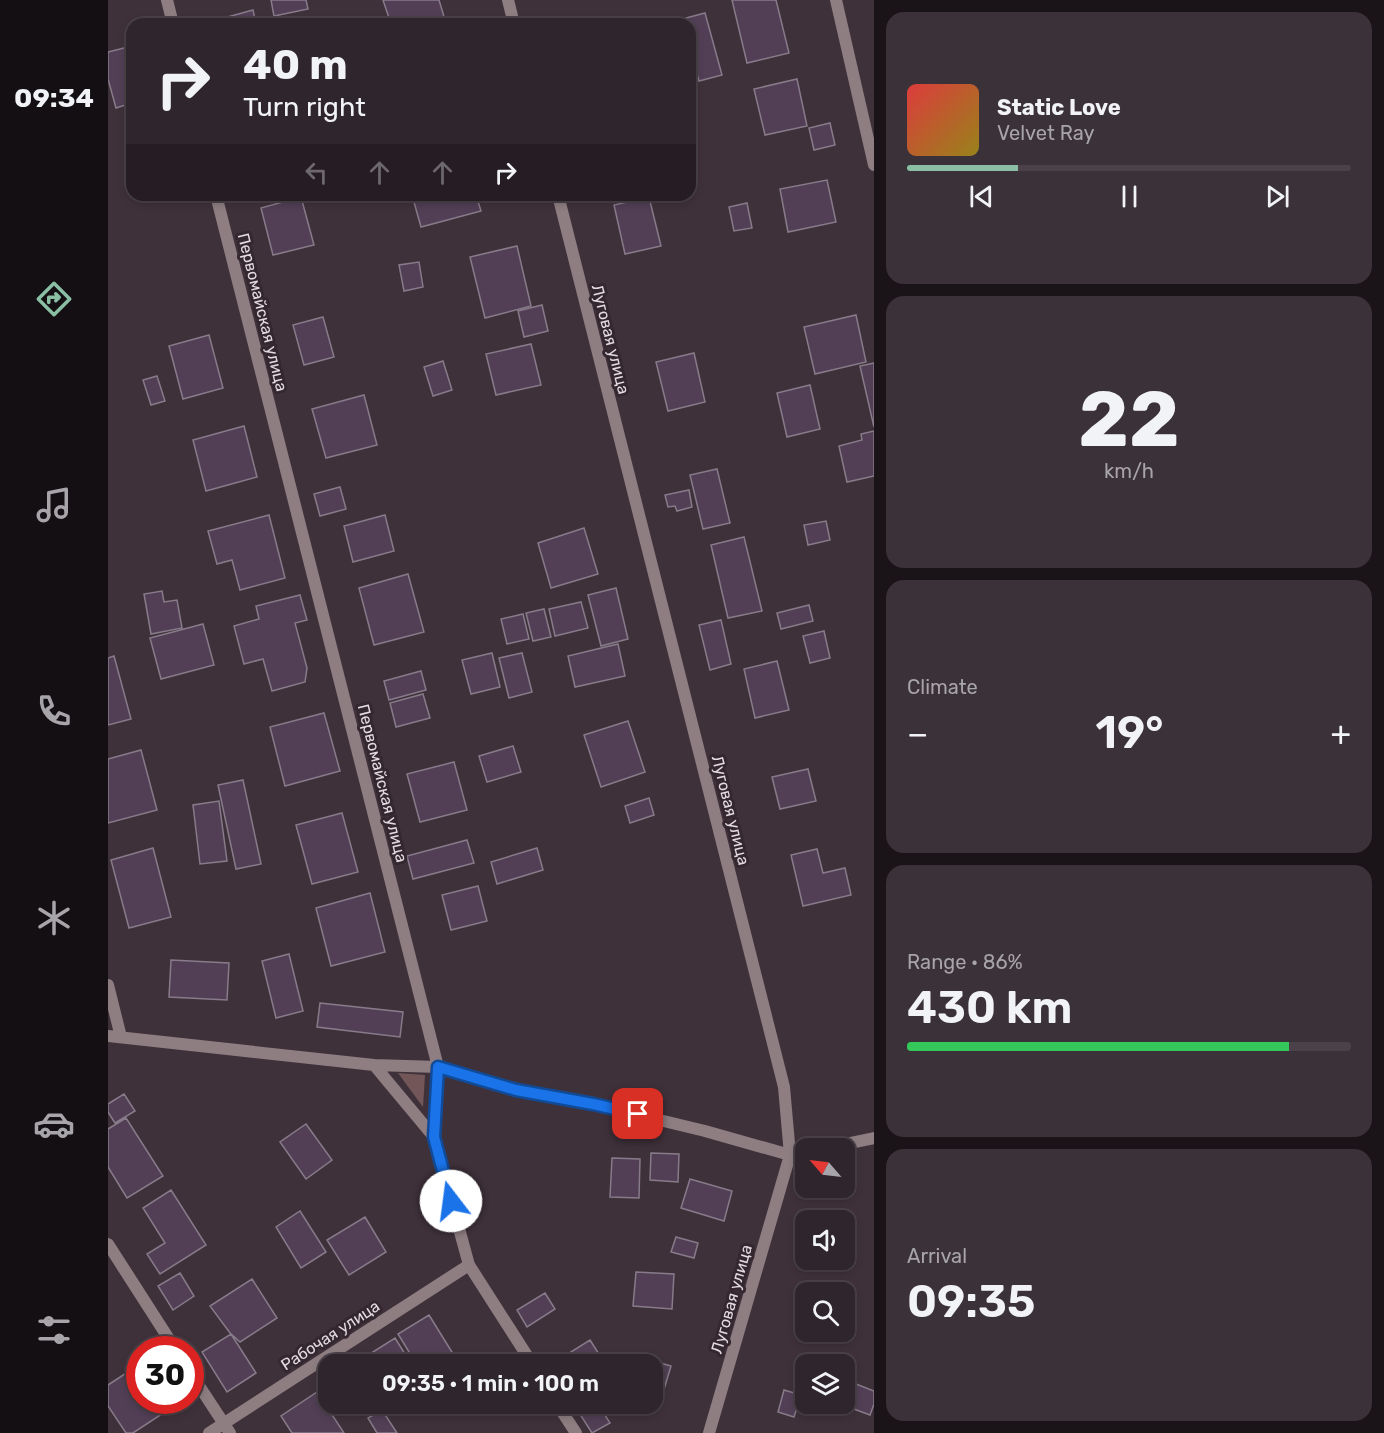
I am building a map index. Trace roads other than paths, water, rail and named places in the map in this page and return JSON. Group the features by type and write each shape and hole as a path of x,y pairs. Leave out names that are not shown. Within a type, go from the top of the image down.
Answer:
{"street":[{"path":"167,0 172,18"},
{"path":"508,0 512,18"},
{"path":"836,0 874,165"},
{"name":"Первомайская улица","path":"218,201 438,1067 434,1137 469,1265 526,1354"},
{"name":"Луговая улица","path":"560,201 784,1087 790,1155 709,1433"},
{"path":"108,985 122,1037"},
{"path":"108,1036 374,1065 438,1067 516,1090 638,1114 790,1155 795,1154"},
{"path":"374,1065 434,1137"},
{"path":"855,1142 874,1138"},
{"path":"108,1244 167,1336"},
{"name":"Рабочая улица","path":"209,1433 227,1428 469,1265"},
{"path":"204,1393 227,1428"},
{"path":"564,1414 576,1433"}]}
